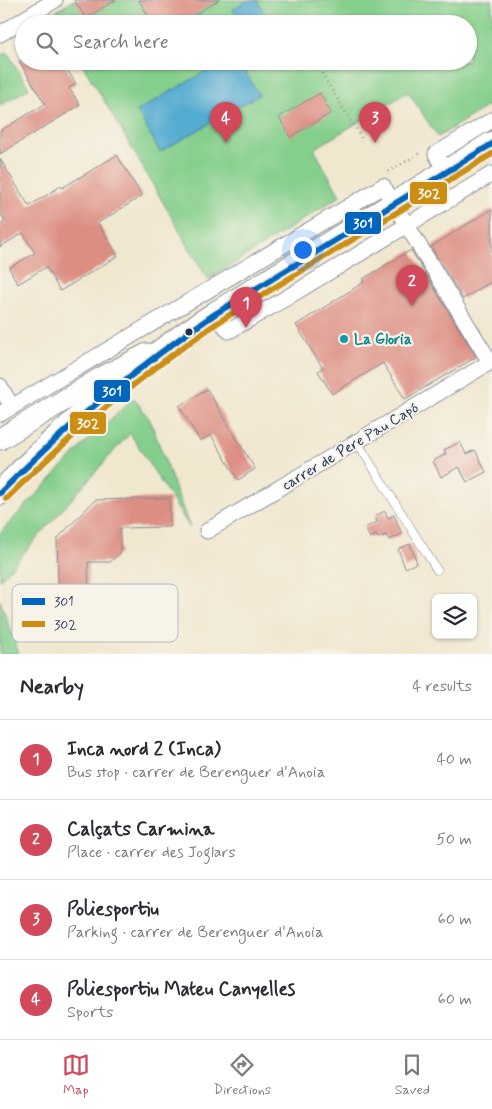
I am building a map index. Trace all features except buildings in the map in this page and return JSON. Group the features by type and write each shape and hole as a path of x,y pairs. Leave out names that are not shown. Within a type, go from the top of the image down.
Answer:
{"main road":[{"path":"0,493 38,455 77,421 180,337 492,144"}],"street":[{"path":"31,15 55,0"},
{"path":"0,34 15,25"},
{"path":"446,172 436,154 492,120"},
{"path":"215,314 229,331 492,174"},
{"path":"0,386 6,411 384,186 491,361"},
{"path":"0,439 101,378 180,337"},
{"name":"carrer de Pere Pau Capó","path":"207,531 491,361"}],"lane":[{"path":"356,442 438,570"}],"path":[{"path":"320,70 362,139"},
{"path":"383,174 426,149"}],"green space":[{"path":"74,0 492,0 492,103 438,137 408,92 314,149 340,196 208,280 85,70 477,70 477,15 51,14"},
{"path":"7,52 15,65 15,70 18,70 29,88 0,106 0,56"},
{"path":"134,398 150,420 190,528 130,433 0,580 0,533 89,439"},
{"path":"0,600 12,634 12,642 15,642 19,654 0,654"}],"water":[{"path":"249,0 257,0 266,15 236,15 233,9"},
{"path":"208,70 244,70 259,95 160,152 137,111"}],"transit line":[{"name":"301","path":"0,493 76,421 130,376 186,334 215,314 492,144"},
{"name":"302","path":"6,499 108,405 191,341 220,321 492,154"}],"place":[{"name":"Poliesportiu Mateu Canyelles","path":"226,143"},
{"name":"Poliesportiu","path":"375,143"},
{"name":"Calçats Carmina","path":"412,306"},
{"name":"Inca nord 2 (Inca)","path":"246,328"},
{"name":"La Gloria","path":"344,339"}]}
